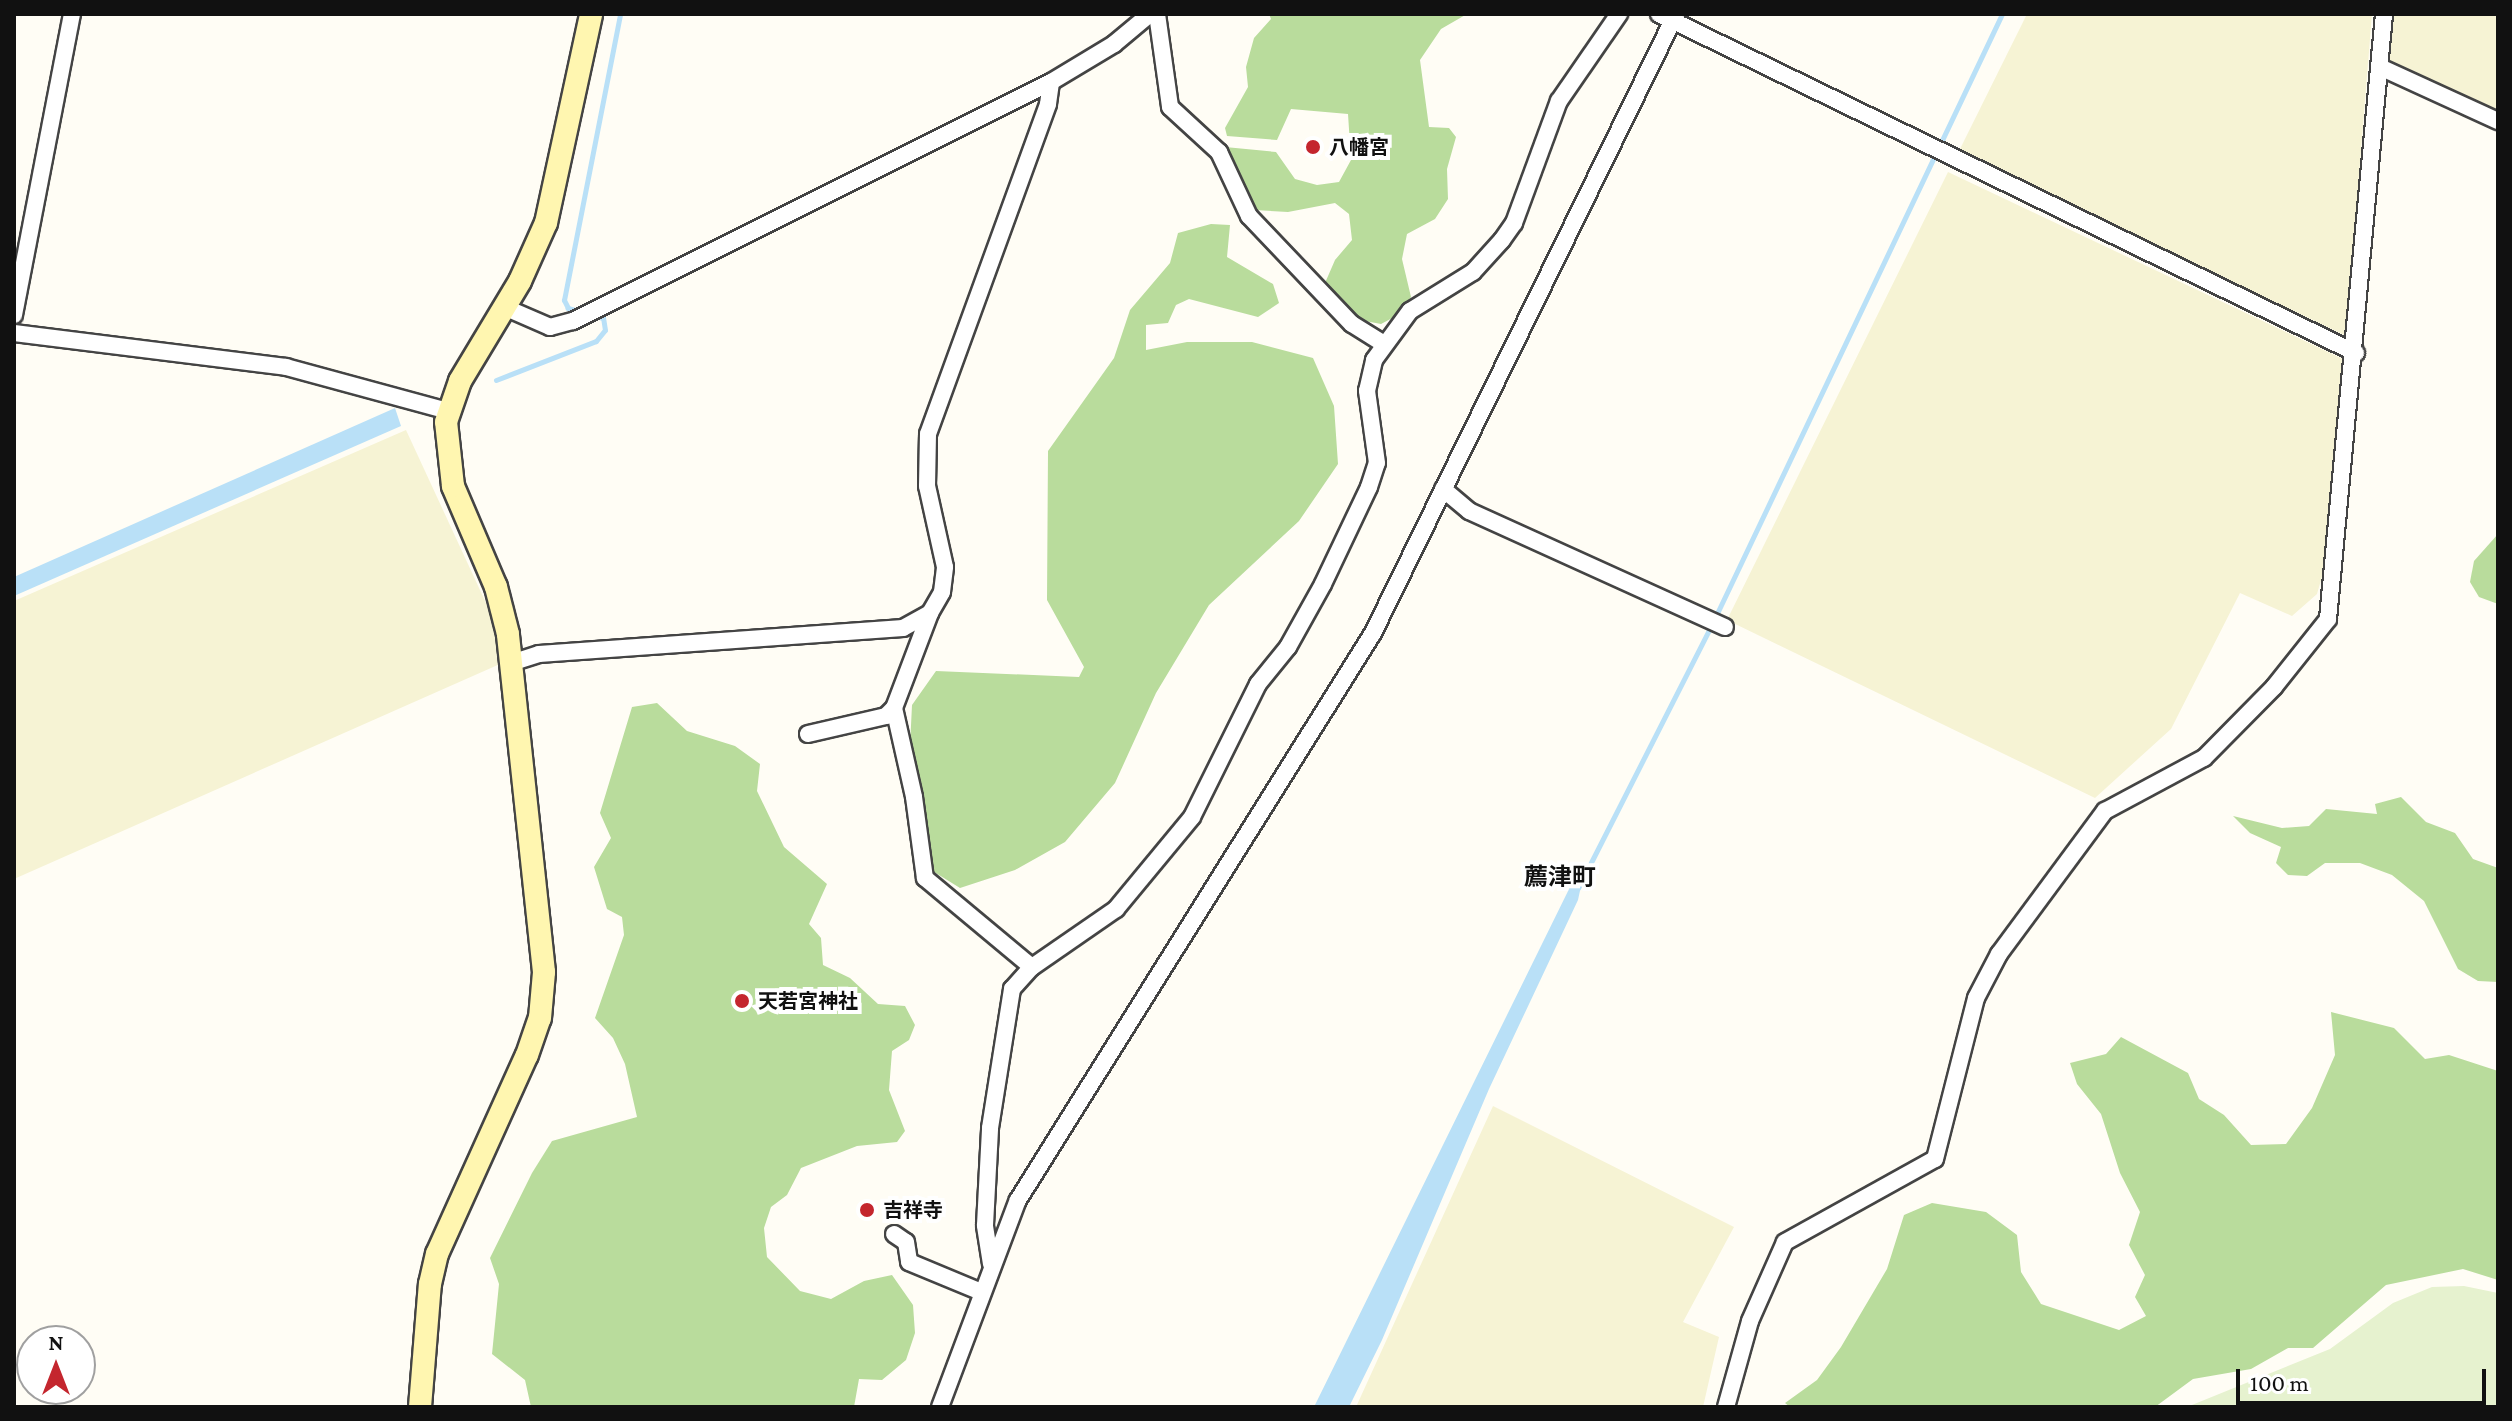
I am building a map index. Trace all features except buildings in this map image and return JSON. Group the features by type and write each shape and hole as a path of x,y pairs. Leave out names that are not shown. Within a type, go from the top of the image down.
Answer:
{"street":[{"path":"14,315 72,14"},
{"path":"420,1407 430,1284 437,1254 540,1018 541,926 511,663 496,587 453,486 445,445 448,411 460,381 504,307 546,223 591,14"},
{"path":"504,307 550,327 573,321 1051,82 1114,44 1150,14"},
{"path":"1157,14 1170,107 1219,152 1249,216 1352,324 1384,344"},
{"path":"991,1264 985,1225 990,1128 1006,1007 1012,989 1032,967 1116,909 1192,817 1258,684 1306,616 1377,463 1367,391 1384,344 1410,311 1473,272 1502,240 1514,223 1559,101 1619,14"},
{"path":"1726,1407 1750,1321 1785,1242 1935,1159 1976,998 1999,954 2105,811 2204,758 2274,687 2323,627 2332,600 2384,14"},
{"path":"940,1407 991,1264 1037,1168 1373,633 1443,489 1474,436 1670,16 1958,162 2356,353"},
{"path":"2380,67 2498,121"},
{"path":"808,734 886,716 894,708 930,613 942,592 945,567 927,486 928,434 1048,104 1051,82"},
{"path":"14,333 286,367 448,411"},
{"path":"1443,489 1469,511 1725,627"},
{"path":"511,663 539,654 903,628 930,613"},
{"path":"894,708 914,797 925,878 1032,967"},
{"path":"894,1234 906,1242 909,1262 981,1292"}],"shaded area":[{"path":"2027,14 2372,14 2346,336 1959,151"},
{"path":"2390,14 2498,14 2498,115 2388,63"},
{"path":"1948,172 2343,359 2325,566 2317,594 2292,616 2240,593 2171,729 2095,798 1727,620"},
{"path":"406,430 498,629 500,664 14,879 14,601"},
{"path":"1493,1106 1734,1227 1683,1322 1719,1337 1703,1407 1356,1407"}],"green space":[{"path":"1269,14 1467,14 1441,29 1420,60 1429,127 1449,128 1456,137 1447,169 1448,199 1435,219 1407,234 1402,259 1411,297 1398,315 1381,324 1360,320 1325,283 1335,260 1352,240 1349,214 1335,203 1288,212 1255,210 1225,153 1225,147 1276,152 1295,179 1317,185 1339,182 1351,160 1348,114 1291,109 1277,140 1227,136 1225,128 1248,87 1246,67 1254,38 1271,19"},
{"path":"1211,224 1230,225 1227,257 1273,284 1279,303 1258,317 1189,299 1176,305 1168,323 1146,325 1146,350 1187,342 1252,342 1313,358 1334,406 1338,464 1299,521 1209,605 1156,693 1115,783 1065,842 1015,870 960,888 931,870 910,746 912,705 936,671 1079,677 1084,667 1047,600 1048,451 1114,358 1130,310 1170,263 1178,233"},
{"path":"2498,534 2498,604 2479,597 2470,582 2474,561"},
{"path":"657,703 687,731 735,746 760,764 757,791 784,847 827,884 809,924 821,938 823,965 850,978 878,1004 905,1006 915,1025 909,1040 892,1051 889,1090 905,1131 897,1142 857,1146 801,1168 787,1195 771,1207 764,1228 767,1257 800,1291 831,1299 864,1281 892,1275 913,1305 915,1333 906,1360 882,1380 859,1379 854,1407 531,1407 525,1380 492,1354 499,1284 490,1258 532,1173 552,1141 637,1117 625,1064 613,1038 595,1018 624,935 622,917 607,909 594,867 611,838 600,813 632,707"},
{"path":"2401,797 2426,822 2455,833 2473,859 2498,868 2498,982 2478,981 2458,969 2424,901 2392,875 2360,863 2325,863 2307,876 2288,875 2276,863 2281,847 2250,833 2233,816 2282,828 2309,826 2326,809 2377,814 2375,804"},
{"path":"2331,1012 2394,1028 2425,1059 2449,1055 2498,1071 2498,1280 2463,1269 2386,1285 2313,1348 2288,1348 2251,1369 2193,1379 2155,1407 1790,1407 1785,1403 1817,1380 1841,1347 1887,1269 1904,1215 1932,1203 1986,1212 2017,1235 2021,1272 2041,1304 2119,1330 2146,1316 2135,1297 2145,1275 2129,1245 2140,1212 2120,1173 2101,1114 2077,1084 2070,1063 2106,1054 2121,1037 2188,1073 2199,1099 2224,1115 2251,1145 2286,1144 2312,1108 2335,1055"},
{"path":"2464,1286 2498,1293 2498,1407 2187,1407 2330,1349 2393,1303 2432,1287"}],"water":[{"path":"395,408 401,426 14,596 14,577"},
{"path":"1571,885 1581,886 1578,900 1489,1089 1382,1340 1349,1407 1314,1407"}],"waterway":[{"path":"582,312 568,308 564,300 620,14"},
{"path":"1578,888 1711,626 2002,14"},
{"path":"496,380 596,341 605,330 603,318 595,316"}],"place":[{"name":"八幡宮","path":"1313,147"},
{"name":"天若宮神社","path":"742,1001"},
{"name":"吉祥寺","path":"867,1210"}],"district":[{"name":"薦津町","path":"1560,877"}]}
